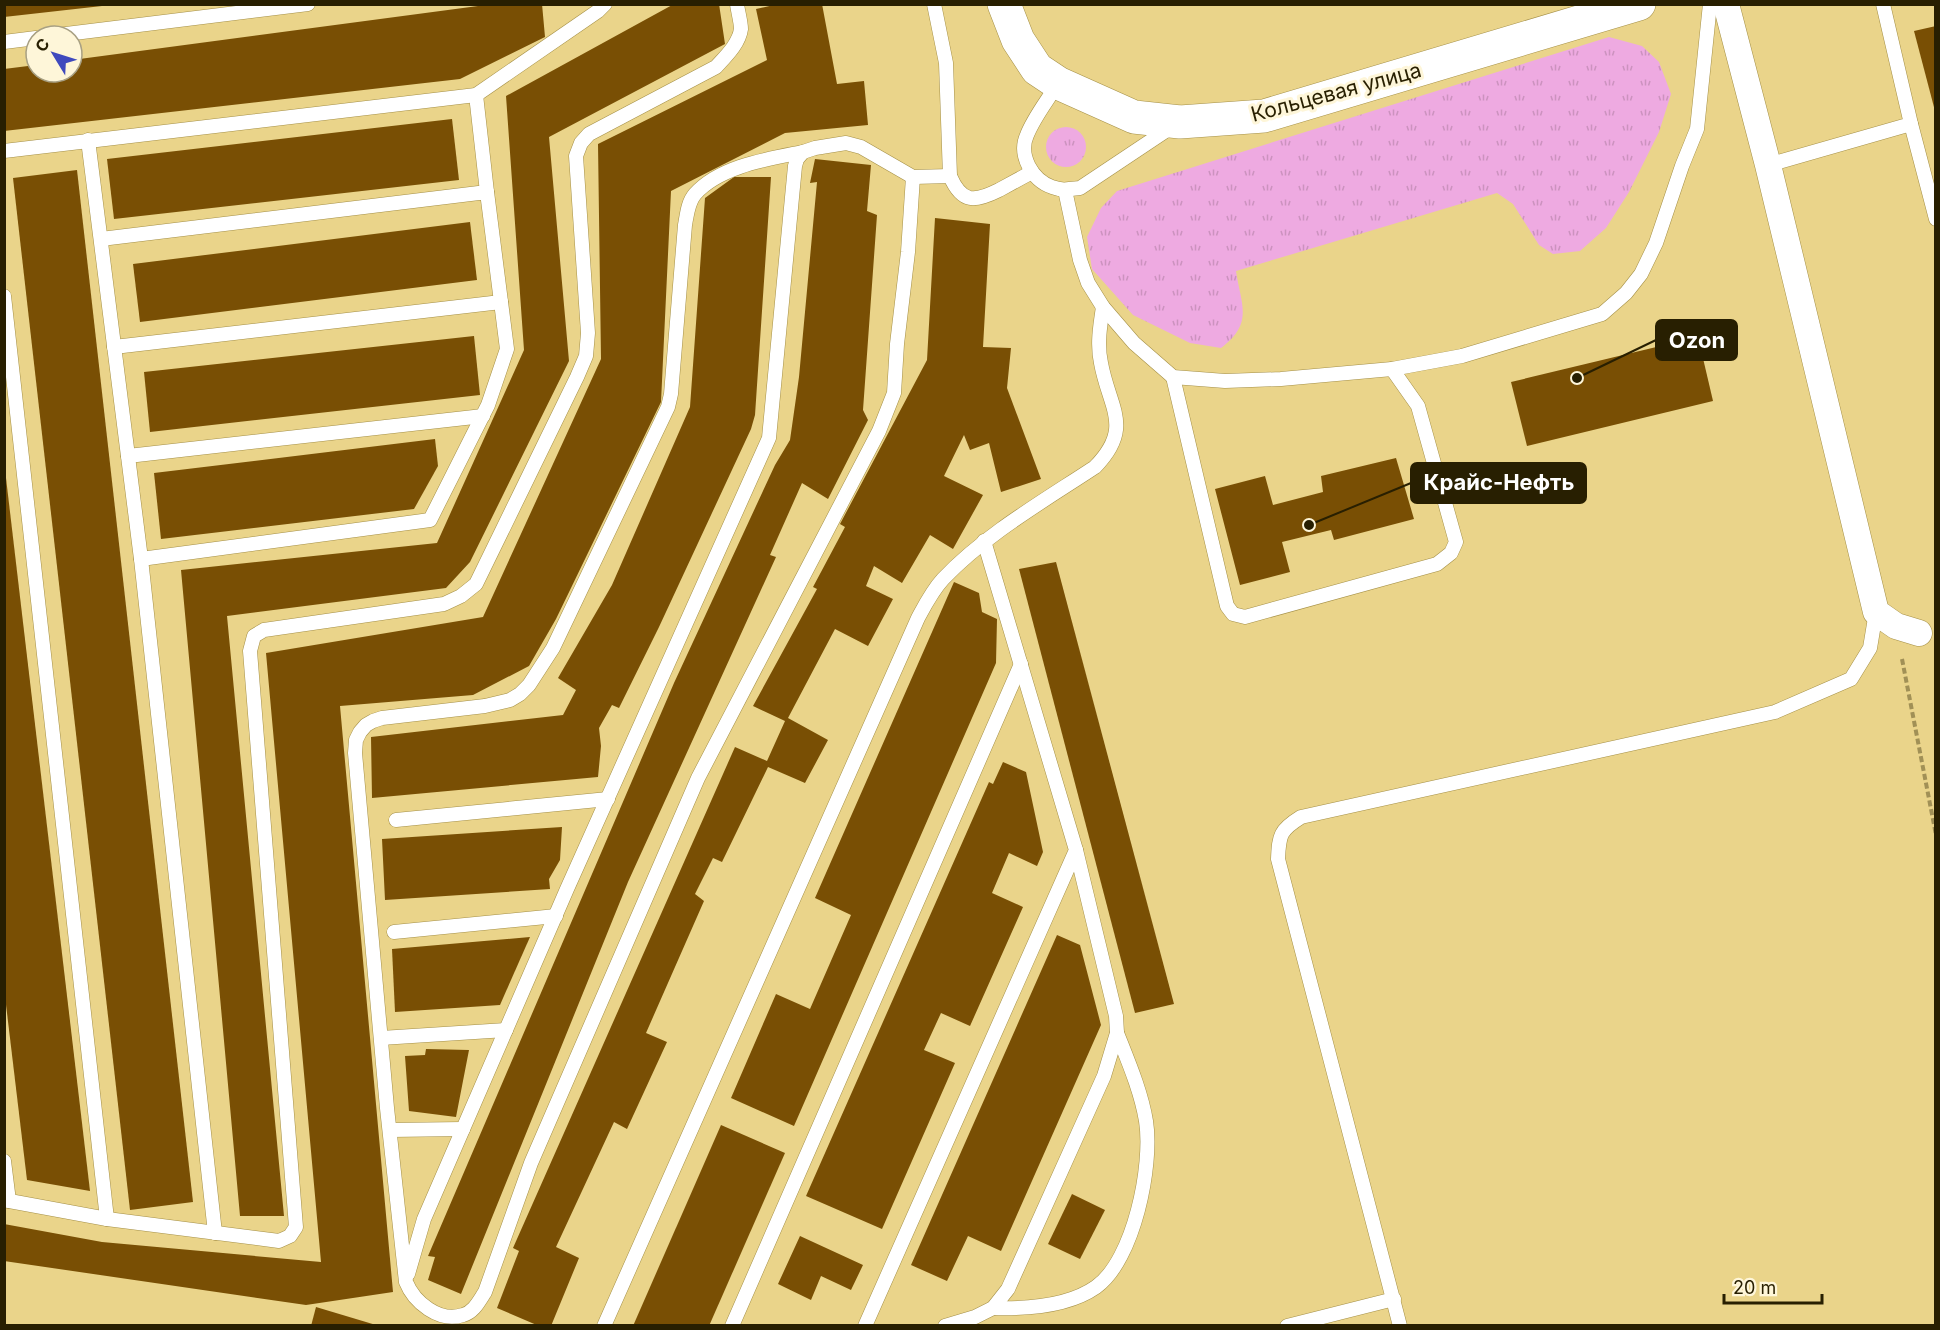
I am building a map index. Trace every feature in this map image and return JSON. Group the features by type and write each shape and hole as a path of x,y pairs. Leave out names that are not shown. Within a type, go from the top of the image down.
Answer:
{"street":[{"name":"Кольцевая улица","path":"1004,4 1018,40 1037,69 1058,83 1134,117 1180,122 1264,116 1639,4"},
{"path":"1726,4 1768,165 1907,626"}],"lane":[{"path":"84,32 308,4"},
{"path":"4,151 476,95 598,11 604,4"},
{"path":"4,1161 7,1200 107,1219 279,1241 290,1236 296,1227 250,651 254,636 264,630 444,604 461,596 476,584 586,356 588,333 576,156 581,143 589,134 716,66 728,54 741,29 737,4"},
{"path":"934,4 946,63 950,176 956,189 963,196 972,199 983,198 1032,172"},
{"path":"1173,377 1225,381 1281,379 1392,369 1462,356 1602,314 1626,293 1641,274 1656,243 1696,129 1710,4"},
{"path":"1882,4 1935,219"},
{"path":"4,42 24,40"},
{"path":"1058,83 1026,135 1024,148 1026,161 1032,172 1041,182 1052,187 1065,190 1080,188 1180,122"},
{"path":"141,559 430,520 483,416 507,349 476,95"},
{"path":"1768,165 1911,124"},
{"path":"88,140 141,559 215,1233"},
{"path":"913,177 894,393 879,431 698,778 531,1162 485,1292 476,1306 464,1315 452,1317 426,1308 409,1290 406,1282 381,1038 355,753 356,740 366,725 382,718 485,706 510,700 529,686 553,648 668,407 685,225 688,207 694,195 704,186 740,167 815,148 846,143 861,147 913,177 950,176"},
{"path":"406,1282 424,1219 769,438 795,166 803,152"},
{"path":"1065,190 1080,260 1088,283 1103,307 1134,343 1173,377 1227,606 1233,614 1245,618 1437,564 1451,553 1456,542 1418,406 1392,369"},
{"path":"101,239 488,192"},
{"path":"4,296 107,1219"},
{"path":"114,348 501,303"},
{"path":"604,1326 918,618 941,581 984,541 1095,467 1107,455 1114,441 1117,424 1100,355 1099,339 1103,307"},
{"path":"128,456 483,416"},
{"path":"984,541 1076,850 1116,1016 1117,1033 1136,1083 1146,1121 1147,1158 1143,1190 1123,1251 1111,1271 1096,1287 1066,1301 1039,1307 993,1308"},
{"path":"1400,1326 1278,859 1280,835 1287,825 1301,817 1775,712 1851,679 1870,648 1907,626"},
{"path":"732,1326 1021,664"},
{"path":"396,820 608,799"},
{"path":"865,1326 1076,850"},
{"path":"394,932 556,916"},
{"path":"381,1038 507,1030"},
{"path":"945,1326 975,1317 993,1308 1008,1289 1104,1076 1117,1033"},
{"path":"390,1130 463,1130"},
{"path":"1287,1326 1394,1299"}],"path":[{"path":"1907,626 1935,835"}],"green space":[{"path":"1609,37 1642,46 1659,62 1671,94 1659,132 1629,192 1606,228 1580,251 1553,254 1539,245 1513,204 1497,193 1236,271 1242,304 1242,322 1231,339 1221,348 1190,343 1133,315 1092,269 1087,237 1101,208 1117,191"},
{"path":"1066,127 1074,128 1080,133 1085,139 1085,155 1080,161 1074,166 1066,167 1058,166 1052,161 1047,155 1046,147 1047,139 1052,133 1058,128"}],"building":[{"path":"4,4 102,4 102,6 4,17"},
{"path":"493,4 542,4 545,37 460,79 4,131 4,69 24,66 24,84 84,84 84,58"},
{"path":"674,4 719,4 725,44 549,137 569,361 470,562 446,588 227,616 284,1216 240,1216 181,570 437,543 524,350 506,96"},
{"path":"778,4 822,4 837,84 864,81 868,125 785,133 671,191 661,402 556,619 529,666 473,695 340,706 393,1292 306,1305 4,1261 4,1224 102,1242 321,1262 266,653 483,617 601,359 598,144 767,60 756,9"},
{"path":"1936,26 1936,110 1935,111 1914,31"},
{"path":"452,119 459,180 114,219 107,159"},
{"path":"815,159 871,165 867,211 877,215 863,410 868,420 828,499 802,483 770,555 776,557 628,882 461,1294 428,1280 435,1257 428,1256 674,683 775,465 790,440 799,377 817,182 810,183"},
{"path":"77,170 193,1202 130,1210 13,178"},
{"path":"734,177 771,177 755,415 751,429 619,708 612,705 599,728 601,746 598,777 372,798 371,737 563,715 576,690 558,678 612,585 690,407 705,198"},
{"path":"935,218 990,224 983,347 1011,348 1007,388 1041,479 1001,492 989,443 970,450 964,435 944,476 983,495 953,549 930,535 902,583 874,566 866,586 893,599 868,646 835,629 788,718 828,740 805,783 768,767 722,862 713,858 695,894 704,901 646,1033 667,1042 627,1129 614,1122 556,1247 579,1258 551,1326 539,1326 497,1308 519,1251 513,1248 735,747 767,761 785,721 753,706 817,589 813,587 845,527 840,524 927,360"},
{"path":"470,222 477,280 140,322 133,264"},
{"path":"474,336 480,395 150,432 144,372"},
{"path":"1698,337 1713,401 1527,446 1511,382"},
{"path":"435,439 438,466 414,509 161,539 154,473"},
{"path":"1396,458 1414,519 1334,540 1331,530 1282,542 1290,572 1240,585 1215,489 1265,476 1273,505 1323,492 1321,476"},
{"path":"4,478 6,478 90,1191 27,1180 4,988"},
{"path":"1056,562 1174,1004 1135,1013 1019,569"},
{"path":"954,582 979,593 982,612 997,619 996,663 794,1126 731,1098 776,994 810,1009 851,915 815,898"},
{"path":"1003,762 1026,772 1043,852 1037,866 1009,853 992,893 1023,907 970,1026 941,1013 924,1050 955,1063 882,1229 806,1196 989,782 993,784"},
{"path":"562,827 560,860 549,879 550,889 385,900 382,839"},
{"path":"1057,935 1080,945 1101,1025 1001,1251 968,1236 947,1281 911,1265"},
{"path":"530,937 500,1005 395,1012 392,949"},
{"path":"426,1049 469,1050 456,1117 409,1111 405,1056 425,1055"},
{"path":"721,1125 785,1153 709,1326 633,1326"},
{"path":"1072,1194 1105,1210 1080,1259 1048,1244"},
{"path":"800,1236 863,1265 851,1290 821,1276 811,1300 778,1284"},
{"path":"316,1307 376,1325 376,1326 311,1326"}],"place":[{"name":"Ozon","path":"1577,378"},
{"name":"Крайс-Нефть","path":"1309,525"}]}
